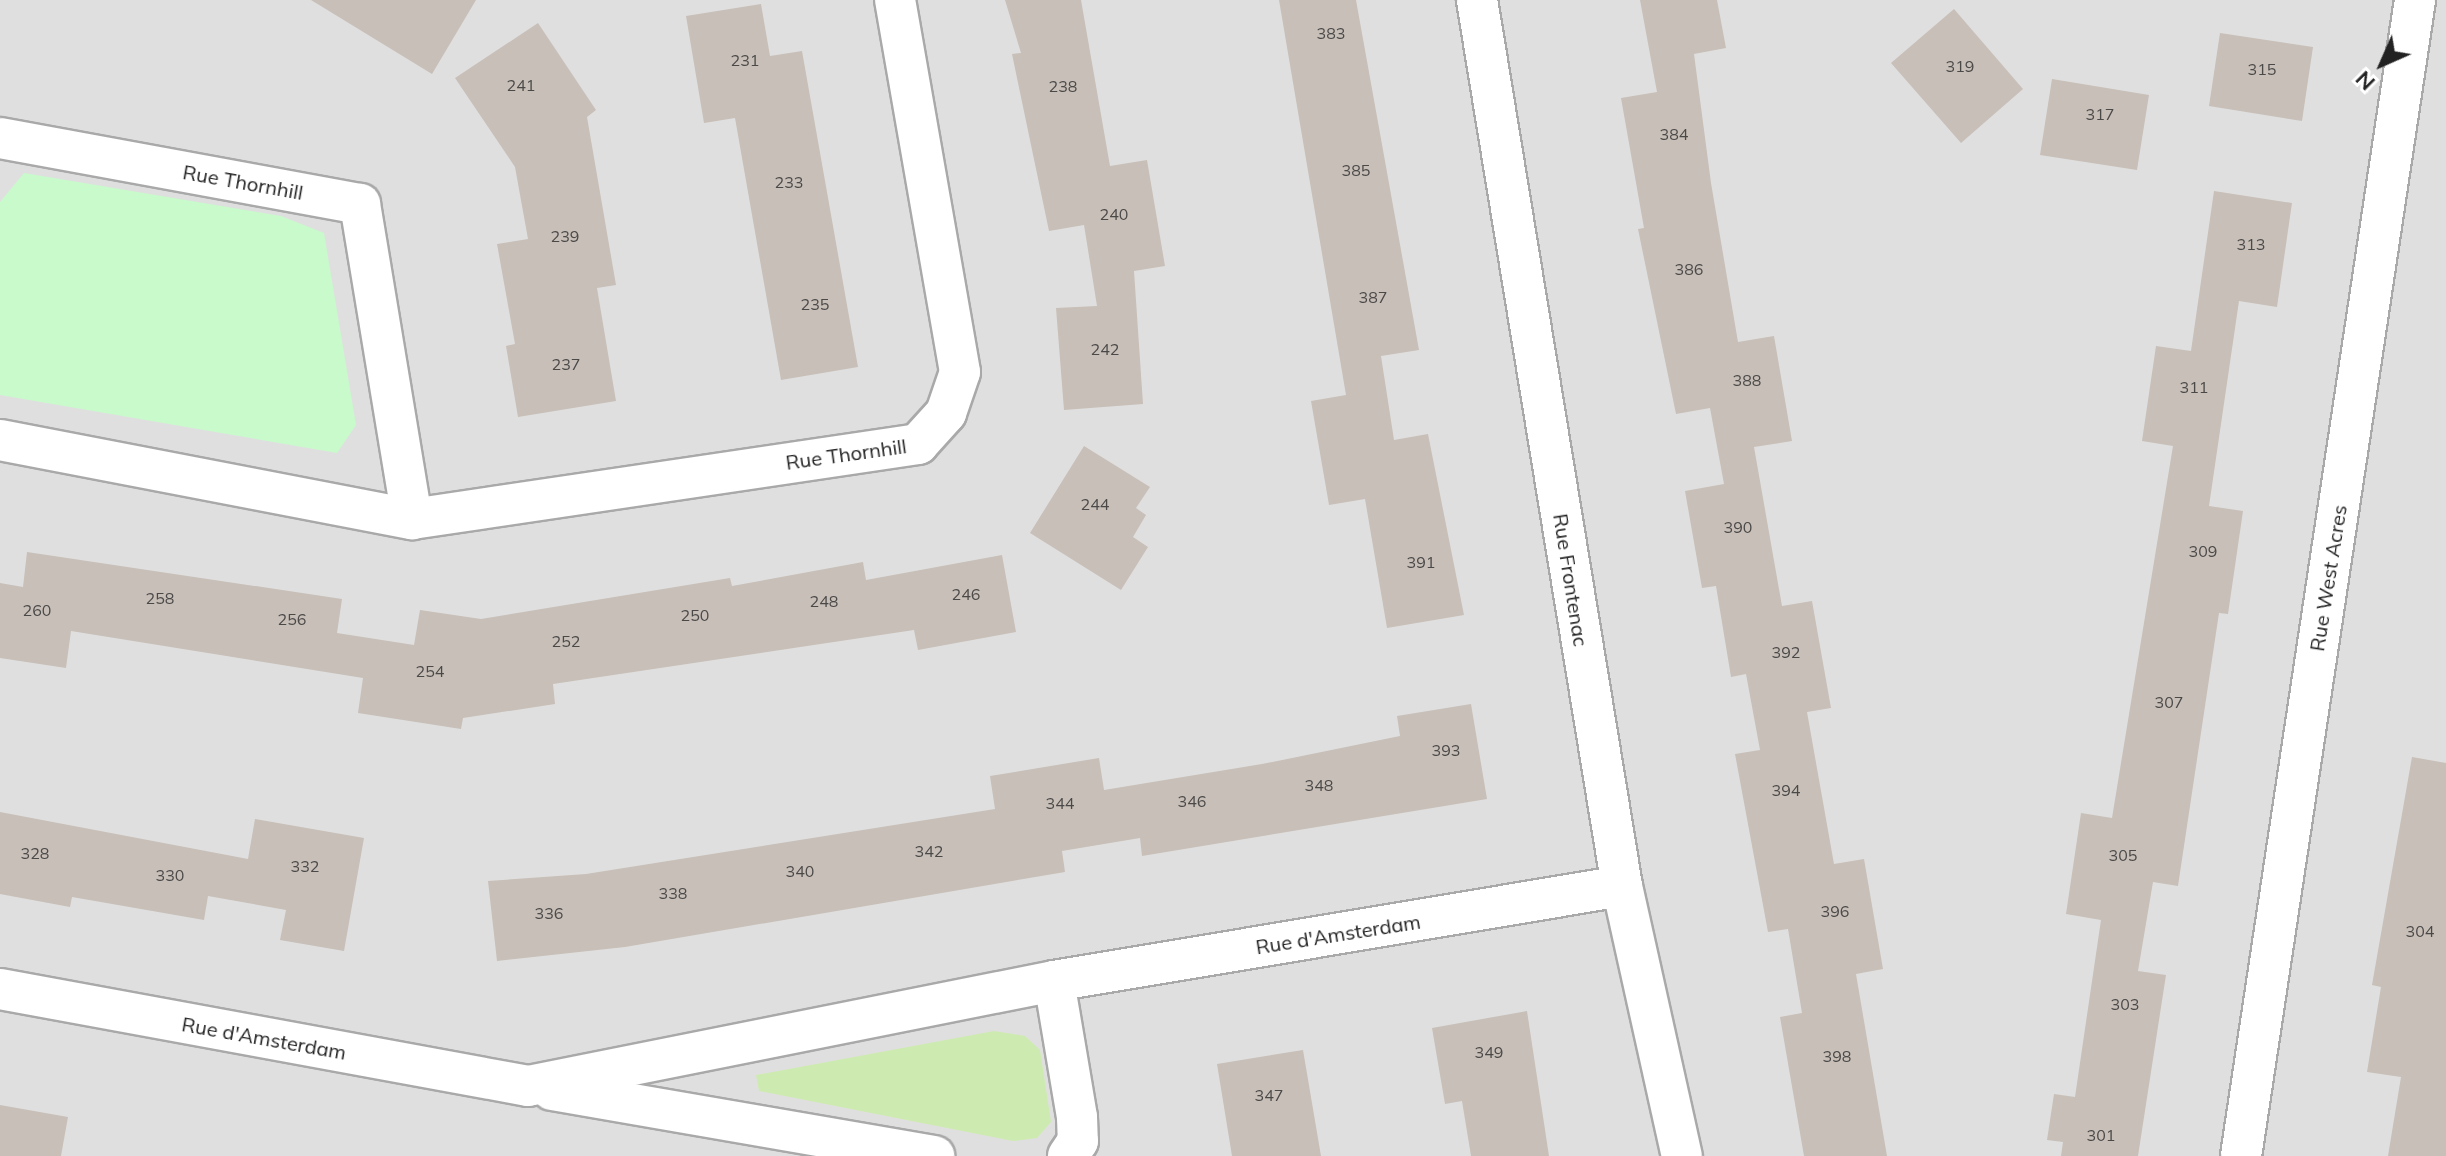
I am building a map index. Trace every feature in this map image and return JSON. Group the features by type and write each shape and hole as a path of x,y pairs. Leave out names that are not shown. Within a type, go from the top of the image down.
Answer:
{"street":[{"name":"Rue Thornhill","path":"0,440 412,519 918,444 946,413 960,372 895,0"},
{"name":"Rue Frontenac","path":"1477,0 1622,886 1682,1156"},
{"name":"Rue West Acres","path":"2241,1156 2415,0"},
{"name":"Rue Thornhill","path":"0,138 360,204 412,519"},
{"name":"Rue d'Amsterdam","path":"528,1086 1054,981 1622,886"},
{"path":"1054,981 1077,1117 1078,1141 1068,1156"},
{"name":"Rue d'Amsterdam","path":"0,989 528,1086 934,1156"}],"shaded area":[{"path":"0,0 2446,0 2446,1156 0,1156"}],"green space":[{"path":"24,173 281,216 324,233 356,425 337,453 0,395 0,202"},
{"path":"994,1031 1025,1036 1040,1050 1051,1122 1037,1138 1013,1141 759,1091 756,1075"}],"building":[{"path":"311,0 476,0 432,74"},
{"path":"1005,0 1081,0 1110,166 1147,160 1165,266 1134,271 1143,404 1064,410 1056,308 1097,306 1084,225 1049,231 1012,54 1021,53"},
{"path":"1279,0 1356,0 1419,350 1381,356 1394,440 1428,434 1464,615 1387,628 1365,499 1329,505 1311,401 1346,395"},
{"path":"1640,0 1717,0 1726,48 1694,54 1711,183 1738,342 1774,336 1792,441 1754,447 1782,606 1812,601 1831,708 1807,712 1834,864 1864,859 1883,969 1856,974 1887,1156 1804,1156 1780,1017 1802,1013 1788,929 1768,932 1735,754 1760,750 1746,674 1731,677 1716,586 1702,588 1685,491 1724,484 1710,408 1676,414 1638,229 1644,228 1621,98 1657,92"},
{"path":"761,4 770,56 802,51 858,367 781,380 735,118 704,123 686,16"},
{"path":"1954,9 2023,89 1961,143 1891,63"},
{"path":"538,23 596,110 587,117 616,285 597,288 616,401 518,417 506,346 515,344 497,244 528,239 515,167 455,78"},
{"path":"2220,33 2313,47 2302,121 2209,106"},
{"path":"2052,79 2149,95 2137,170 2040,155"},
{"path":"2214,191 2292,203 2277,307 2239,301 2209,506 2243,511 2228,614 2219,613 2178,886 2153,882 2138,971 2166,975 2138,1156 2061,1156 2063,1142 2047,1140 2054,1094 2075,1097 2101,920 2066,914 2081,813 2112,818 2173,446 2142,441 2156,346 2191,351"},
{"path":"1084,446 1150,487 1136,508 1146,515 1133,537 1148,547 1121,590 1030,533"},
{"path":"27,552 342,599 337,633 414,645 420,610 481,619 730,578 732,586 863,562 866,580 1002,555 1016,632 918,650 914,630 553,684 555,704 463,718 461,729 358,713 363,678 71,631 66,668 0,658 0,583 23,587"},
{"path":"1471,704 1487,799 1142,856 1140,838 1062,851 1065,872 625,947 497,961 488,881 586,874 995,809 990,776 1099,758 1104,790 1262,764 1400,736 1397,716"},
{"path":"2412,757 2446,763 2446,1156 2388,1156 2401,1077 2367,1072 2381,987 2372,985"},
{"path":"0,812 248,859 255,819 364,838 344,951 280,940 286,910 208,896 204,920 72,897 70,907 0,894"},
{"path":"1527,1011 1549,1156 1471,1156 1462,1101 1445,1104 1432,1028"},
{"path":"1303,1050 1321,1156 1232,1156 1217,1064"},
{"path":"0,1105 68,1117 61,1156 0,1156"}]}
